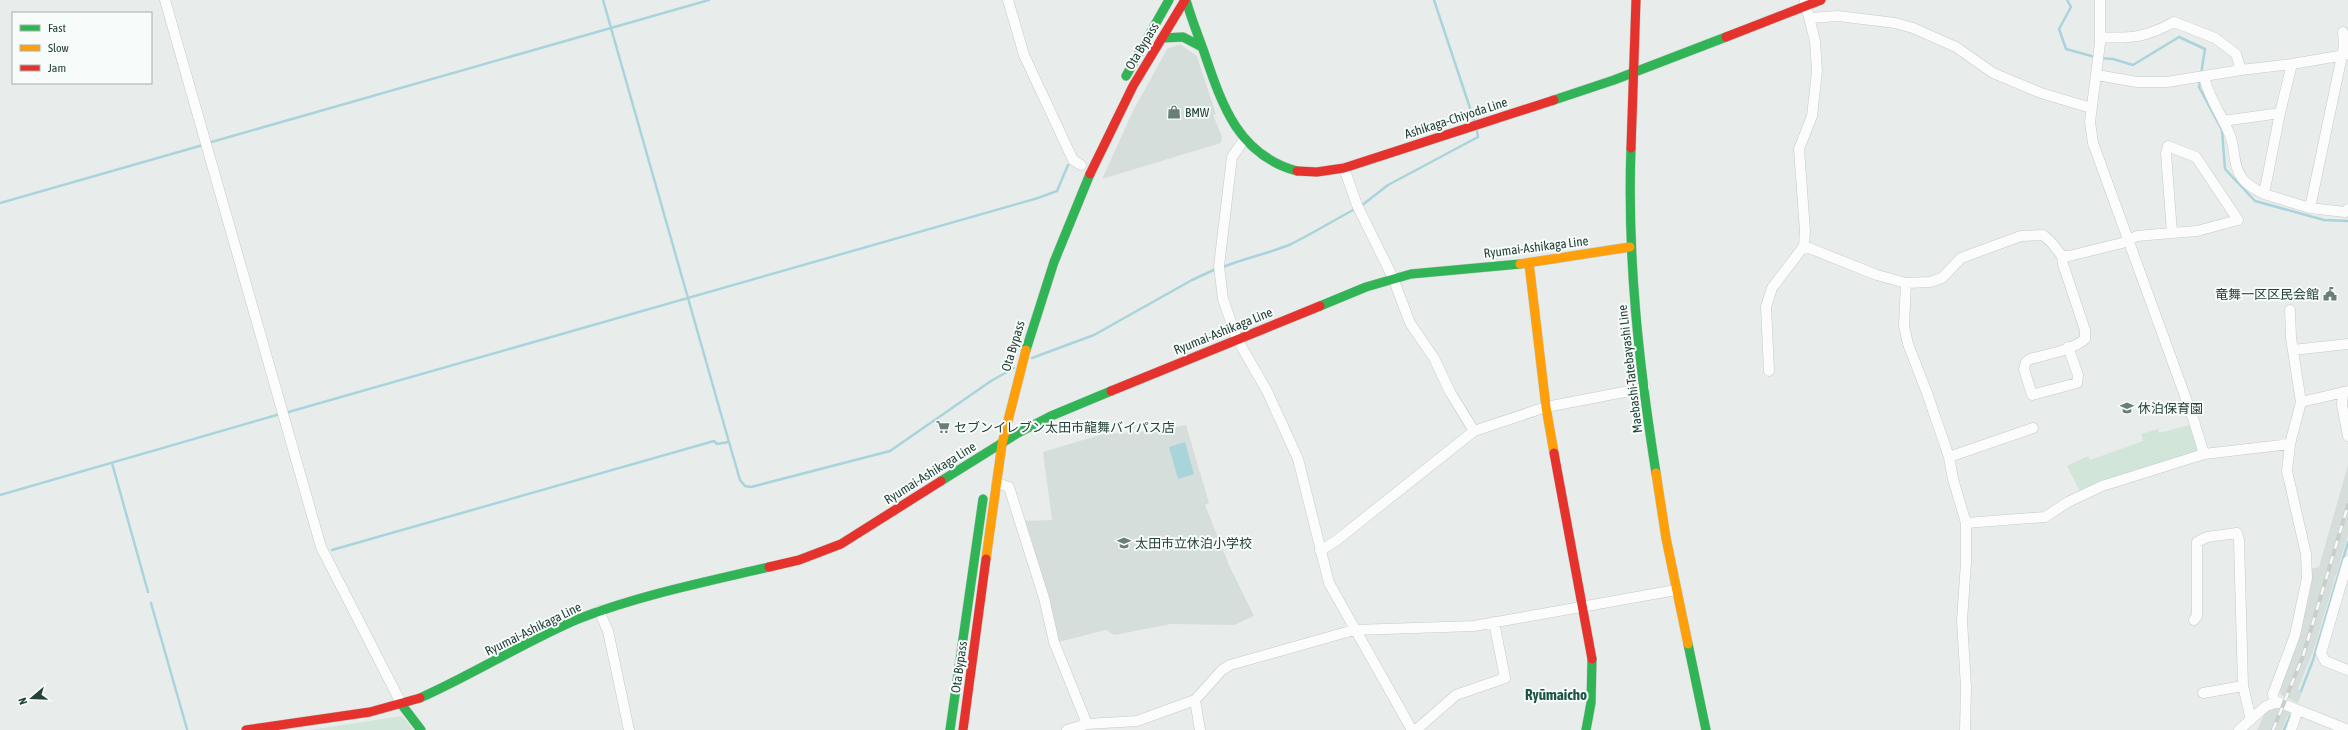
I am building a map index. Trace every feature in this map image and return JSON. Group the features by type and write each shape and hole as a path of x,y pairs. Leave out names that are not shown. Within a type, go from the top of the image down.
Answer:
{"main road":[{"name":"Ota Bypass","path":"1122,84 1169,0"},
{"name":"Ota Bypass","path":"963,730 1002,444 1013,394 1033,324 1054,262 1080,196 1133,86 1185,0"},
{"name":"Ashikaga-Chiyoda Line","path":"1185,0 1226,113 1244,140 1260,155 1282,167 1302,172 1344,168 1633,72 1806,2 1821,0"},
{"name":"Maebashi-Tatebayashi Line","path":"1636,0 1630,147 1630,248 1655,468 1676,590 1706,730"},
{"path":"1162,38 1176,35 1183,36 1202,47"},
{"name":"Ryumai-Ashikaga Line","path":"246,730 363,713 402,705 421,698 499,660 550,632 599,611 627,602 799,560 821,553 841,544 1002,444 1051,416 1237,339 1393,278 1428,271 1529,263 1630,248"},
{"path":"1529,263 1546,407 1593,664 1592,703 1586,730"},
{"path":"988,465 992,437"},
{"name":"Ota Bypass","path":"950,730 985,487"},
{"path":"402,705 421,730"}],"street":[{"path":"165,0 321,547 402,705"},
{"path":"1008,0 1026,60 1073,160 1081,165"},
{"path":"2100,0 2100,36 2097,75 2090,122 2093,143 2194,418 2204,454"},
{"path":"1769,371 1766,307 1772,288 1804,246 1805,231 1799,150 1812,116 1817,71 1810,18 1806,2"},
{"path":"1810,18 1838,16 1895,23 1913,28 1956,47 1993,73 2041,94 2091,108"},
{"path":"2100,36 2130,39 2143,36 2174,22 2216,38 2236,54 2242,70"},
{"path":"2310,208 2344,56 2343,32"},
{"path":"2097,75 2137,82 2167,82 2344,56"},
{"path":"2264,194 2280,113 2292,64"},
{"path":"2204,77 2213,103 2230,135 2235,163 2241,177 2254,189 2264,194 2310,208 2345,212 2348,209"},
{"path":"2223,122 2280,113"},
{"path":"1244,140 1232,157 1219,266 1223,299 1237,339 1267,391 1298,459 1329,584 1412,730"},
{"path":"2062,256 2084,254 2122,243 2128,239 2197,231 2238,220 2196,157 2168,146 2166,153 2172,233"},
{"path":"1344,168 1360,212 1393,278 1410,323 1434,358 1450,392 1474,431"},
{"path":"1804,246 1876,275 1906,283 1930,282 1942,278 1961,258 2021,236 2042,236 2051,242 2062,256 2063,264 2085,330 2085,339 2068,347 2026,362 2024,369 2025,376 2032,395 2077,382 2078,376 2068,347"},
{"path":"1906,283 1904,326 1908,344 1928,393 1949,458 1952,478 1966,523 1966,562 1962,621 1966,687 1965,730"},
{"path":"2274,702 2272,694 2294,635 2308,578 2306,554 2288,478 2290,444 2301,402 2293,350 2290,310"},
{"path":"2293,350 2348,344"},
{"path":"1320,551 1338,540 1474,431 1546,407 1645,388"},
{"path":"2301,402 2346,391 2342,405 2348,436"},
{"path":"1949,458 2033,428"},
{"path":"1966,523 2045,517 2068,502 2102,486 2204,454 2290,444"},
{"path":"997,483 1009,487 1044,598 1054,642 1087,724"},
{"path":"2194,620 2197,616 2197,542 2207,537 2237,533 2239,540 2243,686 2251,720"},
{"path":"2348,561 2321,653 2325,661 2348,670"},
{"path":"1067,730 1087,724 1137,721 1195,700 1222,670 1230,666 1354,630 1412,626 1474,626 1676,590"},
{"path":"599,611 608,631 629,730"},
{"path":"1416,730 1456,695 1505,678 1494,622"},
{"path":"2203,692 2243,686"},
{"path":"1195,700 1200,730"},
{"path":"2239,730 2274,702 2278,702 2348,730"},
{"path":"2291,730 2298,710"}],"shaded area":[{"name":"BMW","path":"1180,44 1197,56 1216,114 1213,115 1222,137 1221,143 1102,179 1133,111 1167,49"},
{"name":"太田市立休泊小学校","path":"1186,425 1209,503 1205,505 1229,565 1254,616 1234,625 1171,624 1114,635 1106,630 1059,642 1022,521 1052,520 1043,452 1103,434 1154,431"},
{"path":"2348,465 2348,535 2314,649 2298,689 2302,693 2298,703 2281,695 2279,688 2305,614 2310,590 2311,569 2319,567"},
{"path":"2275,705 2289,711 2292,716 2288,715 2282,730 2257,730 2265,713"}],"green space":[{"path":"2189,425 2199,450 2080,492 2067,466 2088,456 2090,460 2143,441 2141,434 2158,429 2159,433"},
{"path":"402,716 413,730 309,730"}],"water":[{"path":"1185,442 1194,474 1178,479 1169,447"}],"waterway":[{"path":"603,0 740,480 745,486 751,487 890,451 991,381 1014,368"},
{"path":"208,143 709,0"},
{"path":"1434,0 1474,120"},
{"path":"2067,0 2071,7 2059,29 2066,49 2095,57"},
{"path":"2100,58 2113,59 2133,65 2179,37 2205,49 2201,74"},
{"path":"2201,79 2199,87 2222,130 2225,169 2255,201 2324,220 2348,221"},
{"path":"1361,206 1388,185 1478,137 1477,131"},
{"path":"0,203 203,145"},
{"path":"285,413 1038,198 1057,191 1068,165"},
{"path":"1223,267 1289,245 1357,208"},
{"path":"1032,358 1094,335 1192,280 1216,269"},
{"path":"0,495 280,414"},
{"path":"332,550 714,441 717,444 729,442"},
{"path":"112,463 148,592"},
{"path":"2301,691 2313,660 2348,542"},
{"path":"151,603 187,729"},
{"path":"2284,730 2290,716"}],"railway":[{"path":"2273,730 2303,656 2348,505"}],"traffic: fast":[{"path":"1126,76 1169,0"},
{"path":"1186,0 1218,91 1235,125 1246,140 1260,153 1277,163 1297,171"},
{"path":"1162,38 1183,37 1202,47"},
{"path":"1554,100 1614,80 1726,37"},
{"path":"1631,148 1631,230 1636,311 1644,392 1656,473"},
{"path":"1026,350 1054,262 1090,174"},
{"path":"1320,306 1366,287 1411,274 1520,264"},
{"path":"941,481 1018,433 1051,416 1111,391"},
{"path":"950,730 983,499"},
{"path":"420,698 558,628 601,610 649,596 769,567"},
{"path":"1688,644 1706,730"},
{"path":"1586,730 1591,703 1592,659"},
{"path":"402,705 421,730"}],"traffic: slow":[{"path":"1520,264 1630,247"},
{"path":"1529,263 1546,407 1554,453"},
{"path":"986,559 1002,444 1026,350"},
{"path":"1656,473 1666,538 1688,644"}],"traffic: jam":[{"path":"1090,174 1133,86 1185,0"},
{"path":"1631,148 1636,0"},
{"path":"1726,37 1821,0"},
{"path":"1297,171 1317,172 1344,168 1554,100"},
{"path":"1111,391 1320,306"},
{"path":"1554,453 1592,659"},
{"path":"769,567 799,560 841,544 941,481"},
{"path":"963,730 986,559"},
{"path":"246,730 370,712 420,698"}],"place":[{"name":"BMW","path":"1174,112"},
{"name":"竜舞一区区民会館","path":"2330,294"},
{"name":"休泊保育園","path":"2127,408"},
{"name":"セブンイレブン太田市龍舞バイパス店","path":"943,427"},
{"name":"太田市立休泊小学校","path":"1124,543"}],"district":[{"name":"Ryūmaicho","path":"1556,694"}]}
